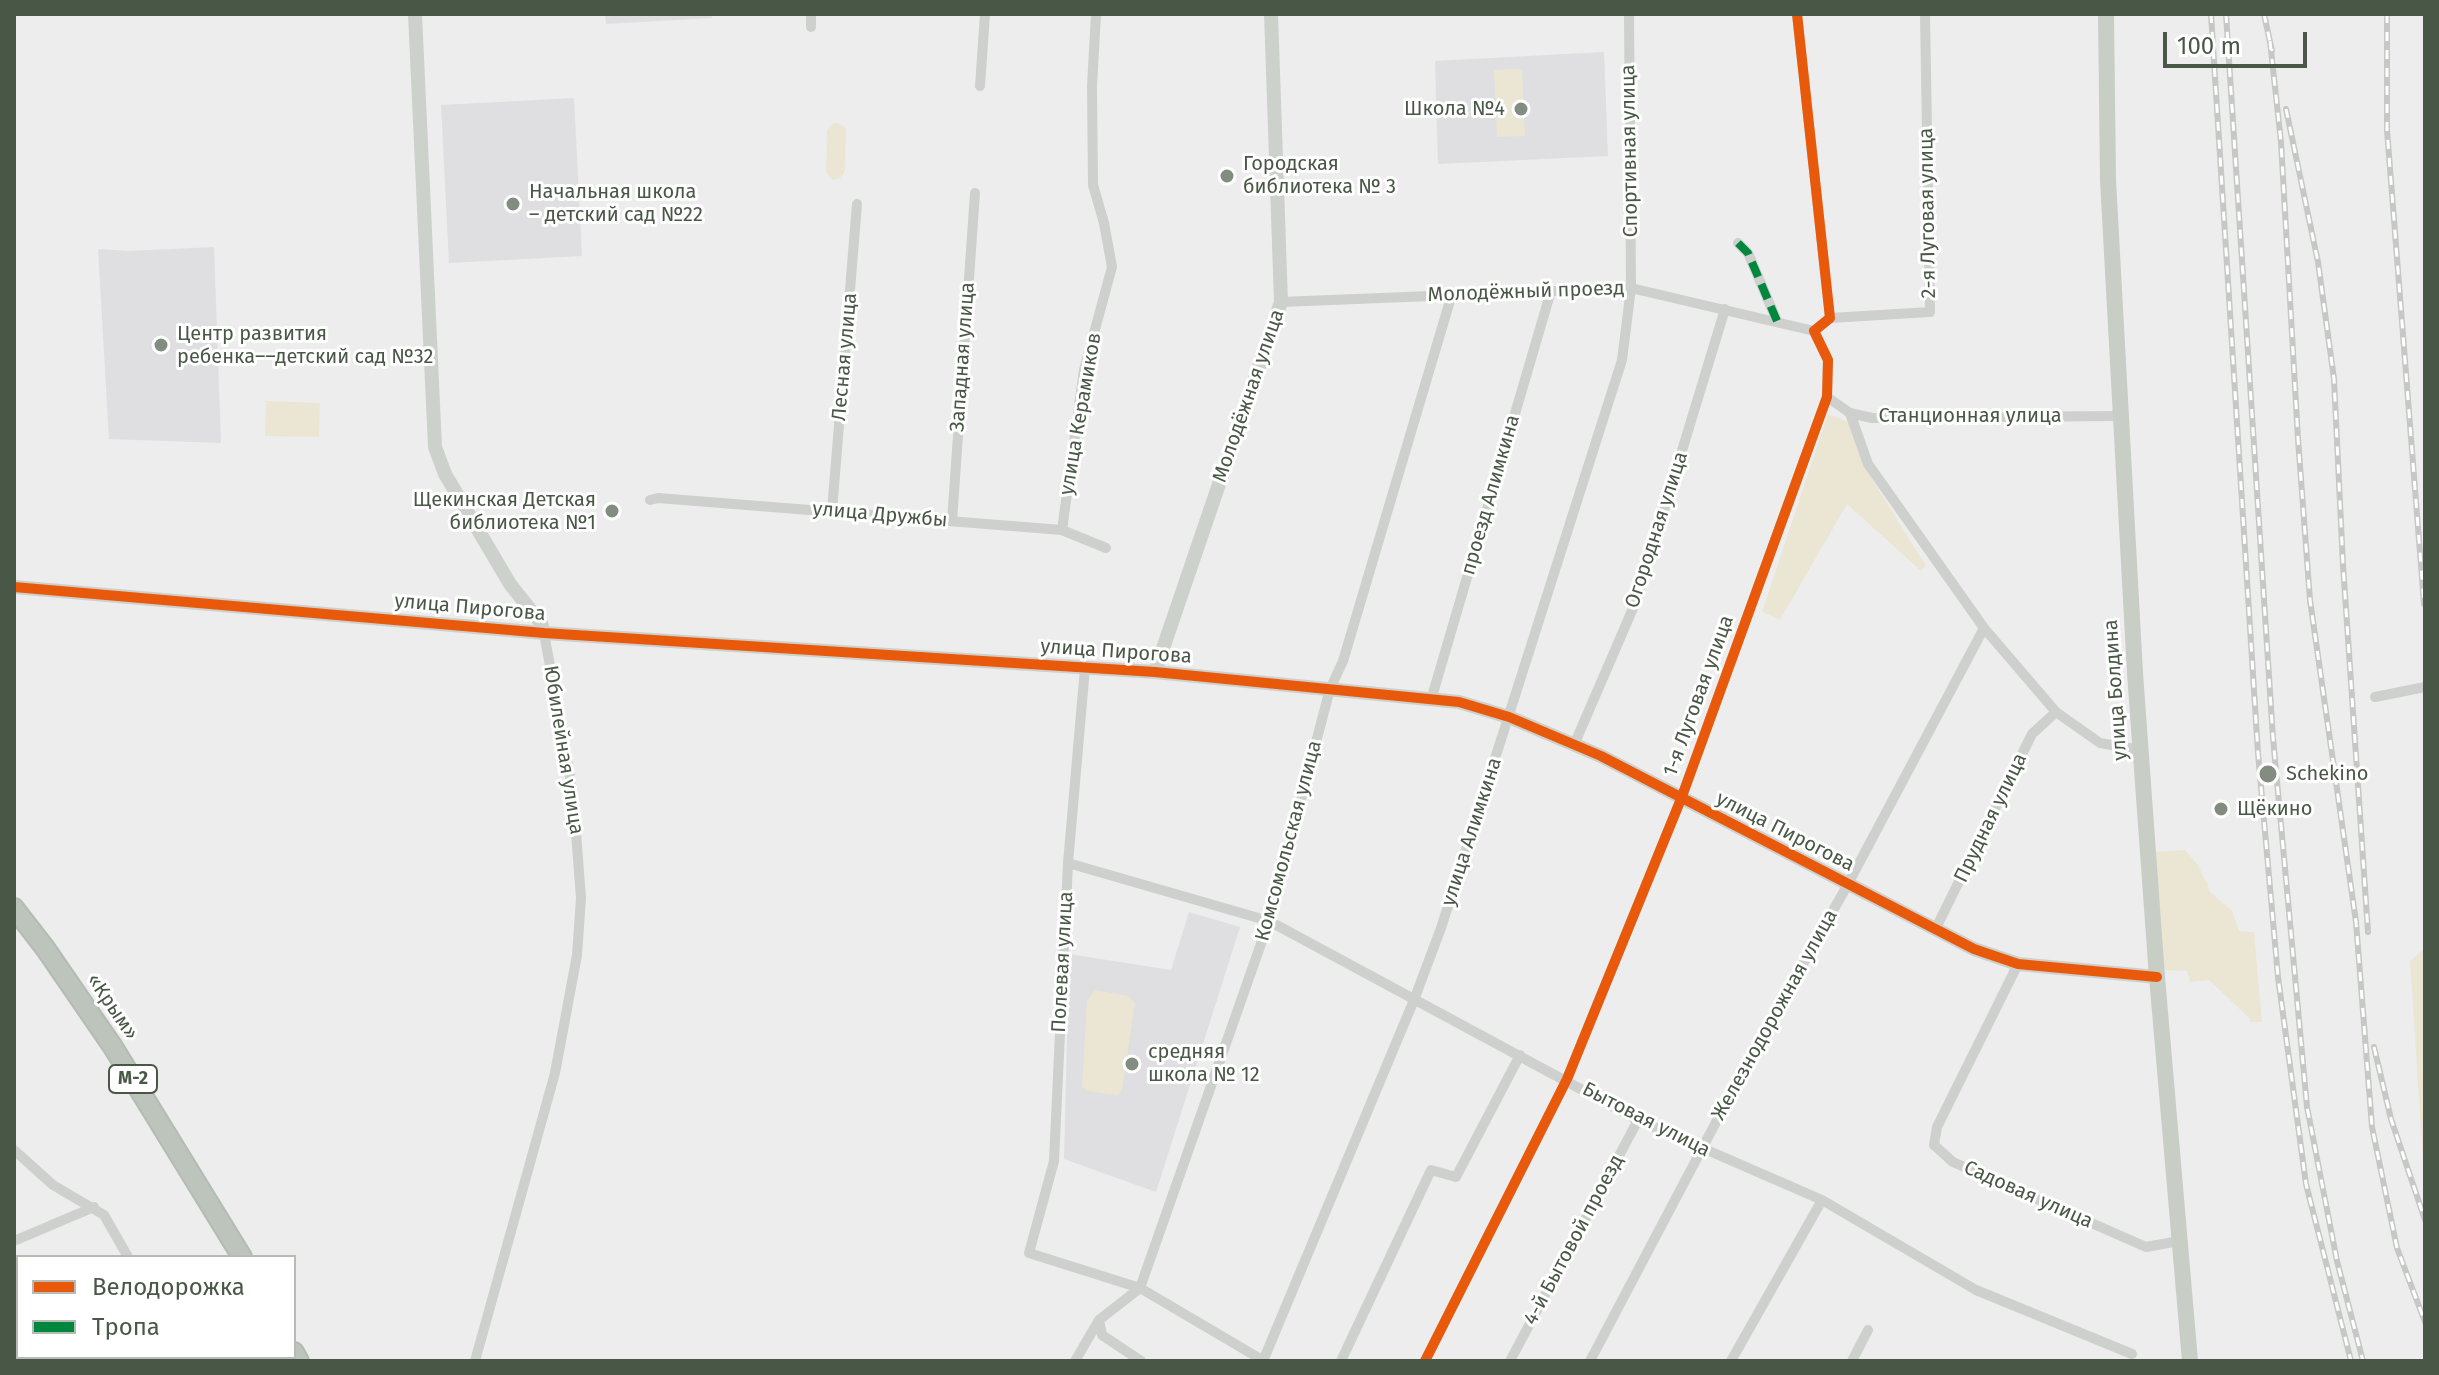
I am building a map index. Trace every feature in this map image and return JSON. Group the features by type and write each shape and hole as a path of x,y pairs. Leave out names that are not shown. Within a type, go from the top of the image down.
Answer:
{"highway":[{"name":"«Крым»","path":"14,908 113,1047 241,1255"}],"main road":[{"name":"улица Болдина","path":"2106,14 2108,180 2119,416 2157,977 2190,1361"}],"street":[{"name":"Юбилейная улица","path":"415,14 435,447 445,474 510,584 541,623 573,794 581,898 577,955 555,1073 475,1361"},
{"path":"811,14 811,27"},
{"path":"980,86 985,14"},
{"name":"улица Керамиков","path":"1062,530 1084,370 1112,267 1093,185 1092,86 1096,14"},
{"name":"Молодёжная улица","path":"1155,672 1281,302 1271,14"},
{"name":"Спортивная улица","path":"1629,14 1631,288"},
{"path":"1797,14 1830,318 1814,331"},
{"name":"2-я Луговая улица","path":"1830,318 1930,312 1925,14"},
{"name":"Западная улица","path":"952,521 975,193"},
{"name":"Лесная улица","path":"832,511 857,204"},
{"path":"1738,243 1748,253 1777,321"},
{"name":"Молодёжный проезд","path":"1281,302 1631,288 1814,331"},
{"name":"улица Алимкина","path":"1264,1361 1414,1000 1446,913 1622,360 1631,288"},
{"name":"проезд Алимкина","path":"1431,700 1551,291"},
{"name":"Комсомольская улица","path":"1140,1288 1269,921 1330,689 1343,661 1452,294"},
{"name":"Огородная улица","path":"1574,745 1637,599 1725,309"},
{"name":"1-я Луговая улица","path":"1425,1361 1567,1079 1681,799 1827,397 1828,360 1814,331"},
{"name":"Станционная улица","path":"1827,397 1850,413 1872,418 2119,416"},
{"path":"1850,413 1868,464 1984,628 2056,712 2100,743 2140,750"},
{"name":"улица Дружбы","path":"650,500 658,498 1062,530 1106,548"},
{"name":"улица Пирогова","path":"14,587 544,633 1155,672 1459,702 1509,717 1574,745 1974,949 2018,964 2157,977"},
{"name":"Железнодорожная улица","path":"1590,1361 1743,1071 1848,884 1984,628"},
{"name":"Полевая улица","path":"1085,668 1068,863 1054,1161 1029,1253 1140,1288"},
{"path":"2375,697 2425,687"},
{"name":"Прудная улица","path":"1935,930 2032,734 2056,712"},
{"name":"Бытовая улица","path":"1068,863 1269,921 1638,1120 1822,1200 1976,1290 2132,1354"},
{"name":"Садовая улица","path":"2018,964 1937,1127 1934,1145 1953,1162 2146,1247 2179,1241"},
{"path":"1341,1361 1431,1170 1456,1177 1520,1055"},
{"name":"4-й Бытовой проезд","path":"1510,1361 1638,1120"},
{"path":"14,1150 53,1185 94,1207 110,1224 127,1255"},
{"path":"1731,1361 1822,1200"},
{"path":"14,1241 94,1207"},
{"path":"1075,1361 1099,1320 1140,1288 1264,1361"},
{"path":"1099,1320 1102,1335 1141,1361"},
{"path":"1852,1361 1868,1330"}],"shaded area":[{"path":"605,14 711,14 712,18 606,24"},
{"name":"Школа №4","path":"1604,52 1608,156 1438,164 1435,61"},
{"path":"1522,69 1525,136 1497,137 1494,70"},
{"name":"Начальная школа – детский сад №22","path":"574,98 582,256 449,263 441,105"},
{"path":"837,123 846,130 845,171 840,178 832,180 826,172 827,130"},
{"name":"Центр развития ребенка––детский сад №32","path":"214,247 221,443 109,439 98,249 129,251"},
{"path":"266,401 320,403 319,437 265,436"},
{"path":"1828,414 1849,422 1864,466 1926,566 1921,571 1847,504 1780,620 1762,612"},
{"path":"2185,850 2197,864 2209,891 2232,911 2239,931 2254,932 2262,1022 2250,1022 2209,980 2190,982 2187,971 2160,970 2150,852"},
{"name":"средняя школа № 12","path":"1189,912 1240,927 1156,1192 1064,1159 1069,954 1171,970"},
{"path":"2425,948 2425,1191 2410,961"},
{"path":"1095,990 1129,996 1135,1003 1122,1090 1118,1095 1086,1091 1082,1086 1087,1001"},
{"path":"14,1289 16,1359 114,1359 113,1361 14,1361"}],"railway":[{"path":"2211,14 2258,753 2278,977 2306,1184 2351,1361"},
{"path":"2226,14 2273,738 2307,1107 2337,1261 2363,1361"},
{"path":"2264,14 2272,51"},
{"path":"2387,14 2387,130 2424,604"},
{"path":"2270,41 2281,142 2310,600 2356,922 2372,1127 2397,1248 2425,1322"},
{"path":"2286,109 2318,262 2334,379 2343,565 2368,932"},
{"path":"2374,1047 2391,1119 2425,1220"}],"marked path":[{"path":"1738,243 1748,253 1777,321"}],"cycle path":[{"path":"1425,1361 1567,1079 1681,799 1827,397 1828,360 1814,331 1830,318 1797,14"},
{"path":"14,587 544,633 1155,672 1459,702 1509,717 1601,756 1974,949 2018,964 2157,977"}],"place":[{"name":"Школа №4","path":"1521,109"},
{"name":"Городская библиотека № 3","path":"1227,176"},
{"name":"Начальная школа – детский сад №22","path":"513,204"},
{"name":"Центр развития ребенка––детский сад №32","path":"161,345"},
{"name":"Щекинская Детская библиотека №1","path":"612,511"},
{"name":"Schekino","path":"2268,774"},
{"name":"Щёкино","path":"2221,809"},
{"name":"средняя школа № 12","path":"1132,1064"}]}
